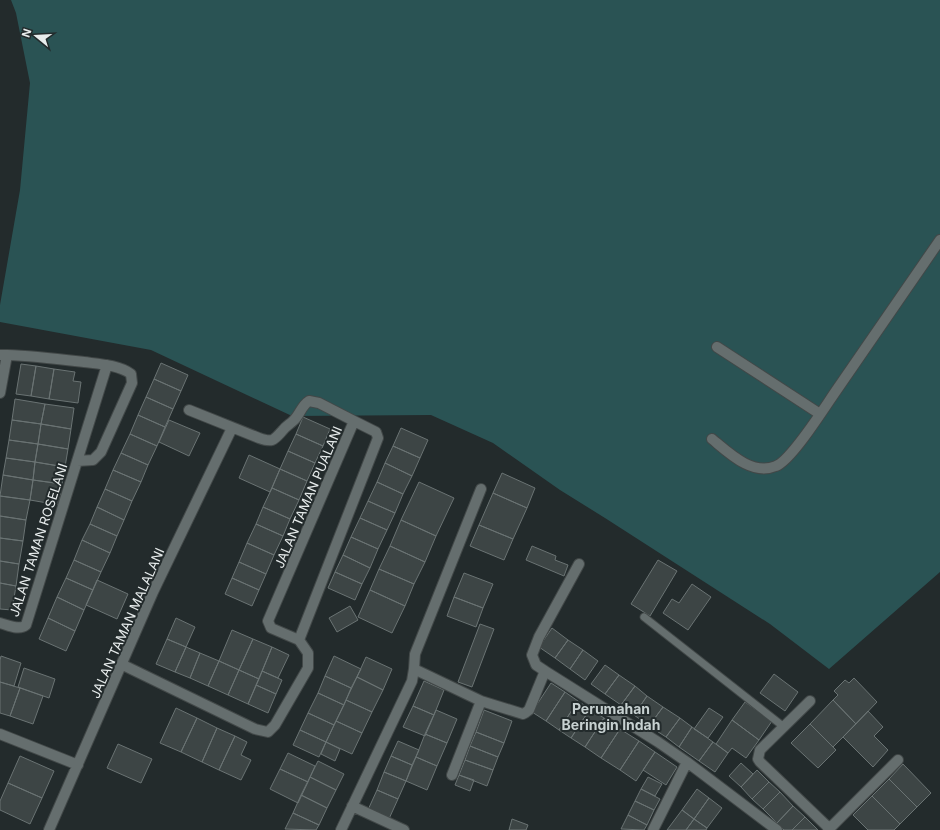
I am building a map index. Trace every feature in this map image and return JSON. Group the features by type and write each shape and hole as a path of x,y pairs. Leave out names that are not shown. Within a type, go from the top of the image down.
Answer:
{"street":[{"path":"712,439 743,462 761,468 776,466 789,456 820,414 940,240"},
{"path":"717,347 820,414"},
{"name":"JALAN TAMAN ROSELANI","path":"0,393 4,355 42,357 107,365 131,374 132,383 101,452 93,460 77,461"},
{"name":"JALAN TAMAN ROSELANI","path":"0,622 18,628 23,628 26,625 107,365"},
{"path":"189,410 264,440 273,441 286,426 294,420 309,401 319,403 354,421"},
{"name":"JALAN TAMAN PUALANI","path":"354,421 376,432 378,438 298,640 270,628 268,621 354,421"},
{"name":"JALAN TAMAN MALALANI","path":"49,830 153,592 232,428"},
{"path":"341,830 412,680 415,654 481,489"},
{"path":"579,564 539,637 532,655 536,665 687,762 773,829"},
{"path":"121,664 255,729 268,732 276,725 308,668 308,653 298,640"},
{"path":"414,669 481,700 523,714 529,710 545,671"},
{"path":"452,775 481,700"},
{"path":"810,701 760,750 758,759 829,829 898,760"},
{"path":"0,734 78,765"},
{"path":"653,830 687,762"},
{"path":"352,806 404,830"}],"lane":[{"path":"644,617 784,727"}],"shaded area":[{"path":"11,0 940,0 940,572 829,669 770,624 560,490 493,443 431,415 292,416 151,350 0,322 0,305 20,190 30,83 16,13"}],"building":[{"path":"161,363 188,375 181,391 154,379"},
{"path":"21,364 36,366 31,396 16,394"},
{"path":"36,366 54,369 49,399 31,396"},
{"path":"54,369 75,372 73,381 81,382 78,403 49,399"},
{"path":"154,379 181,391 173,409 146,397"},
{"path":"146,397 173,409 165,427 138,415"},
{"path":"15,399 45,404 41,424 12,420"},
{"path":"45,404 74,408 71,429 41,424"},
{"path":"138,415 165,427 157,446 130,434"},
{"path":"303,417 330,429 323,446 296,434"},
{"path":"12,420 41,424 38,444 9,440"},
{"path":"169,420 200,433 189,456 159,442"},
{"path":"41,424 71,429 68,449 38,444"},
{"path":"401,428 428,440 420,458 393,446"},
{"path":"130,434 157,446 148,465 121,453"},
{"path":"296,434 323,446 315,463 288,451"},
{"path":"9,440 38,444 35,462 6,458"},
{"path":"38,444 68,449 65,467 35,462"},
{"path":"393,446 420,458 412,476 385,463"},
{"path":"288,451 315,463 307,481 280,469"},
{"path":"121,453 148,465 141,482 113,470"},
{"path":"249,455 280,469 270,492 239,478"},
{"path":"6,458 35,462 33,480 3,475"},
{"path":"35,462 65,467 62,484 33,480"},
{"path":"385,463 412,476 403,494 377,482"},
{"path":"280,469 307,481 299,500 272,488"},
{"path":"113,470 141,482 132,501 105,489"},
{"path":"502,473 535,488 527,508 493,493"},
{"path":"3,475 33,480 30,500 0,496"},
{"path":"33,480 62,484 59,505 30,500"},
{"path":"377,482 403,494 395,513 368,501"},
{"path":"419,482 454,498 436,536 401,520"},
{"path":"272,488 299,500 290,519 263,507"},
{"path":"105,489 132,501 124,520 97,507"},
{"path":"493,493 527,508 513,539 479,525"},
{"path":"0,496 30,500 26,520 0,516"},
{"path":"368,501 395,513 387,530 360,518"},
{"path":"97,507 124,520 117,536 90,524"},
{"path":"263,507 290,519 283,536 256,524"},
{"path":"0,516 26,520 23,541 0,538"},
{"path":"360,518 387,530 378,549 351,537"},
{"path":"401,520 436,536 425,562 390,546"},
{"path":"90,524 117,536 110,553 82,540"},
{"path":"256,524 283,536 274,555 247,543"},
{"path":"479,525 513,539 504,560 470,546"},
{"path":"351,537 378,549 370,568 343,555"},
{"path":"0,538 23,541 19,564 0,561"},
{"path":"82,540 110,553 101,572 74,560"},
{"path":"247,543 274,555 266,574 239,562"},
{"path":"390,546 425,562 414,584 379,569"},
{"path":"532,546 556,556 555,560 568,565 564,576 526,560"},
{"path":"343,555 370,568 362,584 335,572"},
{"path":"74,560 101,572 93,590 66,578"},
{"path":"658,560 677,571 650,616 631,604"},
{"path":"0,561 19,564 16,586 0,583"},
{"path":"239,562 266,574 259,590 232,578"},
{"path":"379,569 414,584 405,606 370,590"},
{"path":"335,572 362,584 355,600 328,588"},
{"path":"464,573 493,584 483,608 454,597"},
{"path":"66,578 93,590 84,610 57,597"},
{"path":"232,578 259,590 252,606 225,594"},
{"path":"97,580 128,594 117,619 86,605"},
{"path":"0,583 16,586 12,610 0,609"},
{"path":"692,584 711,597 688,630 663,613 672,599 679,603"},
{"path":"370,590 405,606 392,633 358,617"},
{"path":"57,597 84,610 75,631 48,618"},
{"path":"454,597 483,608 476,627 447,616"},
{"path":"350,606 358,620 337,632 329,618"},
{"path":"48,618 75,631 66,651 39,639"},
{"path":"176,618 195,627 186,647 167,639"},
{"path":"480,624 494,629 472,687 458,682"},
{"path":"552,628 568,640 555,658 539,647"},
{"path":"232,630 253,639 239,670 219,661"},
{"path":"167,639 186,647 175,672 156,664"},
{"path":"253,639 272,647 259,679 239,670"},
{"path":"568,640 583,650 570,669 555,658"},
{"path":"186,647 200,653 190,678 175,672"},
{"path":"272,647 289,655 278,678 262,671"},
{"path":"583,650 598,661 585,680 570,669"},
{"path":"200,653 219,661 208,686 190,678"},
{"path":"1,656 21,663 14,686 0,682"},
{"path":"334,656 361,669 351,688 325,676"},
{"path":"366,657 392,669 383,690 357,677"},
{"path":"219,661 239,670 228,695 208,686"},
{"path":"605,665 619,675 605,694 591,684"},
{"path":"24,668 55,679 49,698 18,687"},
{"path":"239,670 259,679 248,704 228,695"},
{"path":"262,671 282,680 276,694 256,685"},
{"path":"774,674 798,692 785,711 760,693"},
{"path":"619,675 635,686 621,705 605,694"},
{"path":"325,676 351,688 344,705 318,693"},
{"path":"357,677 383,690 372,712 346,700"},
{"path":"854,678 877,702 856,724 833,700 838,695 834,691 845,680 849,683"},
{"path":"424,681 444,690 434,715 413,706"},
{"path":"0,682 20,688 10,716 0,713"},
{"path":"551,683 565,692 546,721 532,712"},
{"path":"256,685 276,694 268,713 248,704"},
{"path":"635,686 647,696 634,715 621,705"},
{"path":"20,688 43,696 33,724 10,716"},
{"path":"565,692 578,701 559,730 546,721"},
{"path":"318,693 344,705 334,725 308,713"},
{"path":"647,696 663,707 649,726 634,715"},
{"path":"346,700 372,712 362,733 336,721"},
{"path":"833,700 856,724 833,747 810,724"},
{"path":"578,701 590,709 571,738 559,730"},
{"path":"745,702 772,721 759,740 732,720"},
{"path":"413,706 434,715 425,736 403,727"},
{"path":"663,707 680,718 666,737 649,726"},
{"path":"176,708 197,718 181,752 160,743"},
{"path":"709,708 723,717 708,738 694,729"},
{"path":"590,709 604,718 585,747 571,738"},
{"path":"436,710 457,719 447,743 425,734"},
{"path":"484,710 512,721 504,743 476,732"},
{"path":"868,711 883,727 874,736 888,750 873,767 843,737"},
{"path":"308,713 334,725 326,742 300,730"},
{"path":"197,718 217,728 202,762 181,752"},
{"path":"604,718 620,729 601,758 585,747"},
{"path":"680,718 692,727 679,747 666,737"},
{"path":"732,720 759,740 746,758 732,748 728,753 716,744"},
{"path":"336,721 362,733 352,754 326,742"},
{"path":"810,724 836,750 818,768 791,743"},
{"path":"692,727 713,742 699,761 679,747"},
{"path":"217,728 235,736 219,770 202,762"},
{"path":"620,729 639,741 620,770 601,758"},
{"path":"300,730 326,742 319,757 293,745"},
{"path":"476,732 504,743 498,757 470,746"},
{"path":"425,734 447,743 437,766 416,757"},
{"path":"235,736 247,742 241,755 251,760 241,780 219,770"},
{"path":"398,741 419,750 412,765 391,756"},
{"path":"639,741 655,752 636,781 620,770"},
{"path":"326,742 340,749 335,761 321,754"},
{"path":"713,742 728,753 715,772 699,761"},
{"path":"118,744 152,759 141,783 107,768"},
{"path":"470,746 498,757 493,770 465,760"},
{"path":"655,752 677,767 666,785 643,770"},
{"path":"288,753 315,766 308,782 280,769"},
{"path":"20,756 54,771 42,798 8,783"},
{"path":"391,756 412,765 406,781 384,772"},
{"path":"416,757 437,766 427,790 406,781"},
{"path":"465,760 493,770 487,786 459,775"},
{"path":"318,761 344,774 336,790 310,777"},
{"path":"741,763 753,774 741,787 729,776"},
{"path":"903,764 931,793 917,807 889,779"},
{"path":"280,769 308,782 298,803 270,789"},
{"path":"757,770 769,782 752,799 741,787"},
{"path":"384,772 406,781 398,799 377,790"},
{"path":"459,775 474,780 470,791 455,785"},
{"path":"310,777 336,790 327,808 301,795"},
{"path":"648,777 662,784 655,796 641,789"},
{"path":"889,779 917,807 900,824 872,796"},
{"path":"769,782 780,792 763,809 752,799"},
{"path":"8,783 42,798 30,824 0,810 0,801"},
{"path":"641,789 660,799 654,810 635,801"},
{"path":"697,789 709,798 694,819 682,810"},
{"path":"377,790 398,799 388,821 367,812"},
{"path":"780,792 793,806 777,823 763,809"},
{"path":"301,795 327,808 319,825 293,813"},
{"path":"872,796 900,824 894,830 868,830 853,815"},
{"path":"709,798 722,808 707,828 694,819"},
{"path":"635,801 654,810 647,825 628,815"},
{"path":"793,806 805,817 792,830 784,830 777,823"},
{"path":"682,810 694,819 686,830 667,830"},
{"path":"293,813 319,825 316,830 285,829"},
{"path":"628,815 647,825 644,830 621,829"},
{"path":"805,817 818,830 792,830"},
{"path":"512,819 528,825 526,830 509,830"},
{"path":"694,819 707,828 706,830 686,830"}],"district":[{"name":"Perumahan Beringin Indah","path":"611,718"}]}
